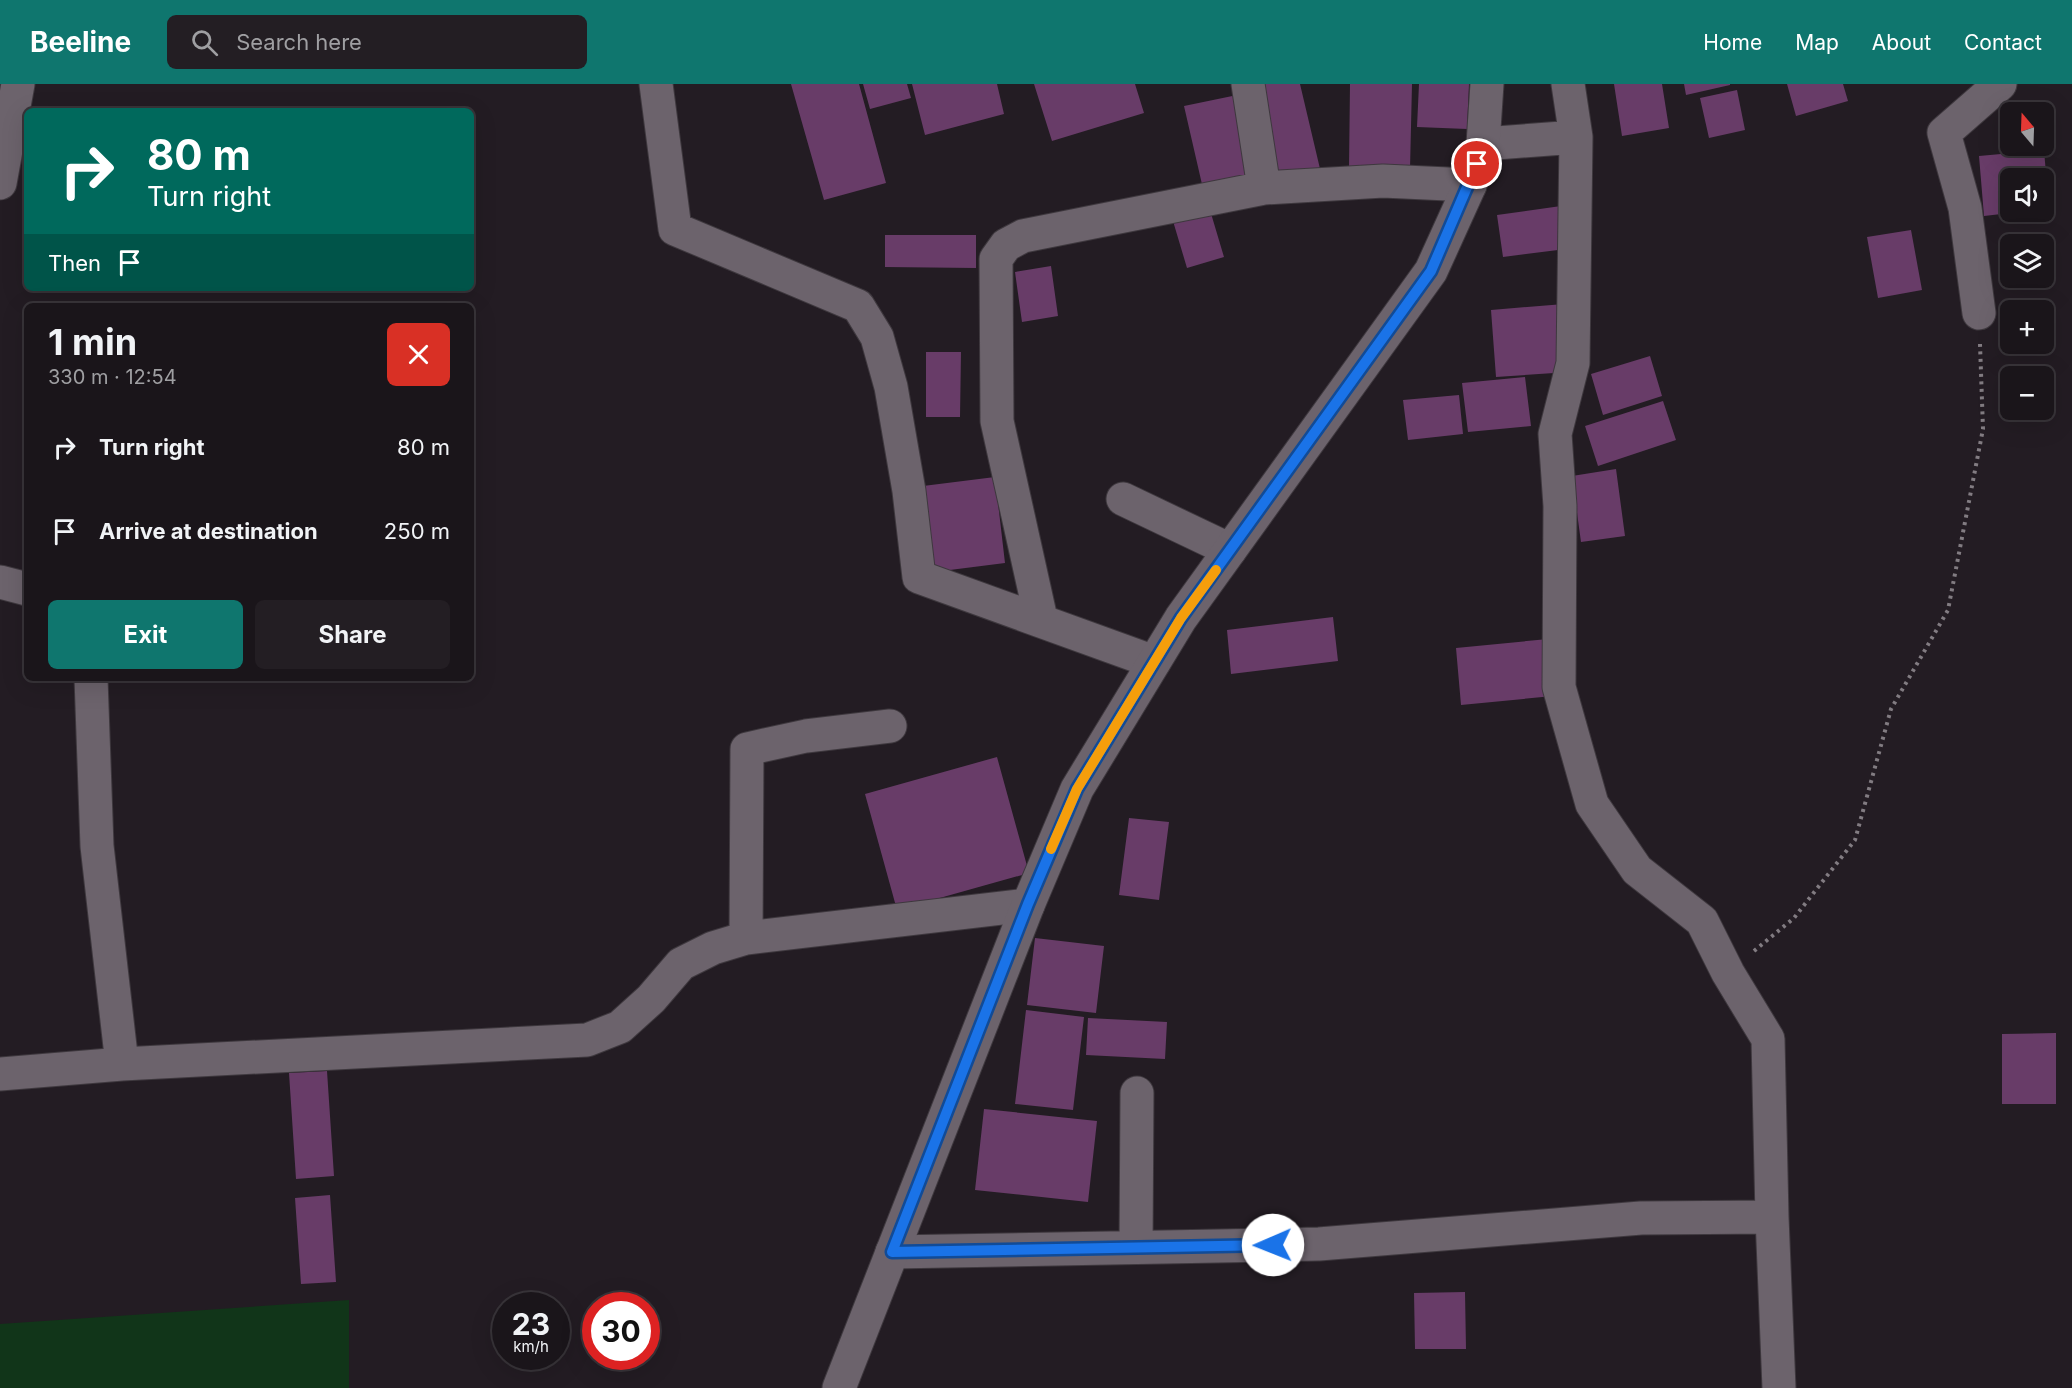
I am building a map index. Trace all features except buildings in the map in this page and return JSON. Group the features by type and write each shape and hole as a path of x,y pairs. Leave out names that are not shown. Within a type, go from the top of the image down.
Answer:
{"street":[{"path":"0,183 18,84"},
{"path":"656,84 675,229 858,306 877,337 895,410 909,491 919,577 1154,662"},
{"path":"1248,84 1264,188"},
{"path":"839,1388 1028,904 1077,789 1181,618 1431,271 1470,184 1483,144 1487,84"},
{"path":"1568,84 1576,137 1573,363 1556,434 1560,506 1559,687 1592,804 1637,870 1702,921 1728,973 1768,1039 1779,1388"},
{"path":"1979,313 1965,208 1944,133 2000,84"},
{"path":"1483,144 1576,137"},
{"path":"1041,620 997,421 996,259 1006,245 1023,236 1264,188 1383,180 1470,184"},
{"path":"1123,499 1230,550"},
{"path":"0,582 24,588"},
{"path":"91,681 97,846 122,1064"},
{"path":"746,938 747,749 806,736 891,726"},
{"path":"0,1074 122,1064 587,1040 620,1027 651,999 681,964 713,948 746,938 1028,904"},
{"path":"1136,1247 1137,1093"},
{"path":"892,1252 1319,1244 1641,1218 1772,1217"}],"path":[{"path":"1728,973 1794,918 1855,840 1891,709 1948,610 1983,429 1979,313"}],"green space":[{"path":"349,1300 349,1388 0,1388 0,1324"}],"slow traffic":[{"path":"1051,849 1077,789 1181,618 1216,570"}],"route":[{"path":"1273,1245 892,1252 1028,904 1077,789 1181,618 1431,271 1477,164"}]}
